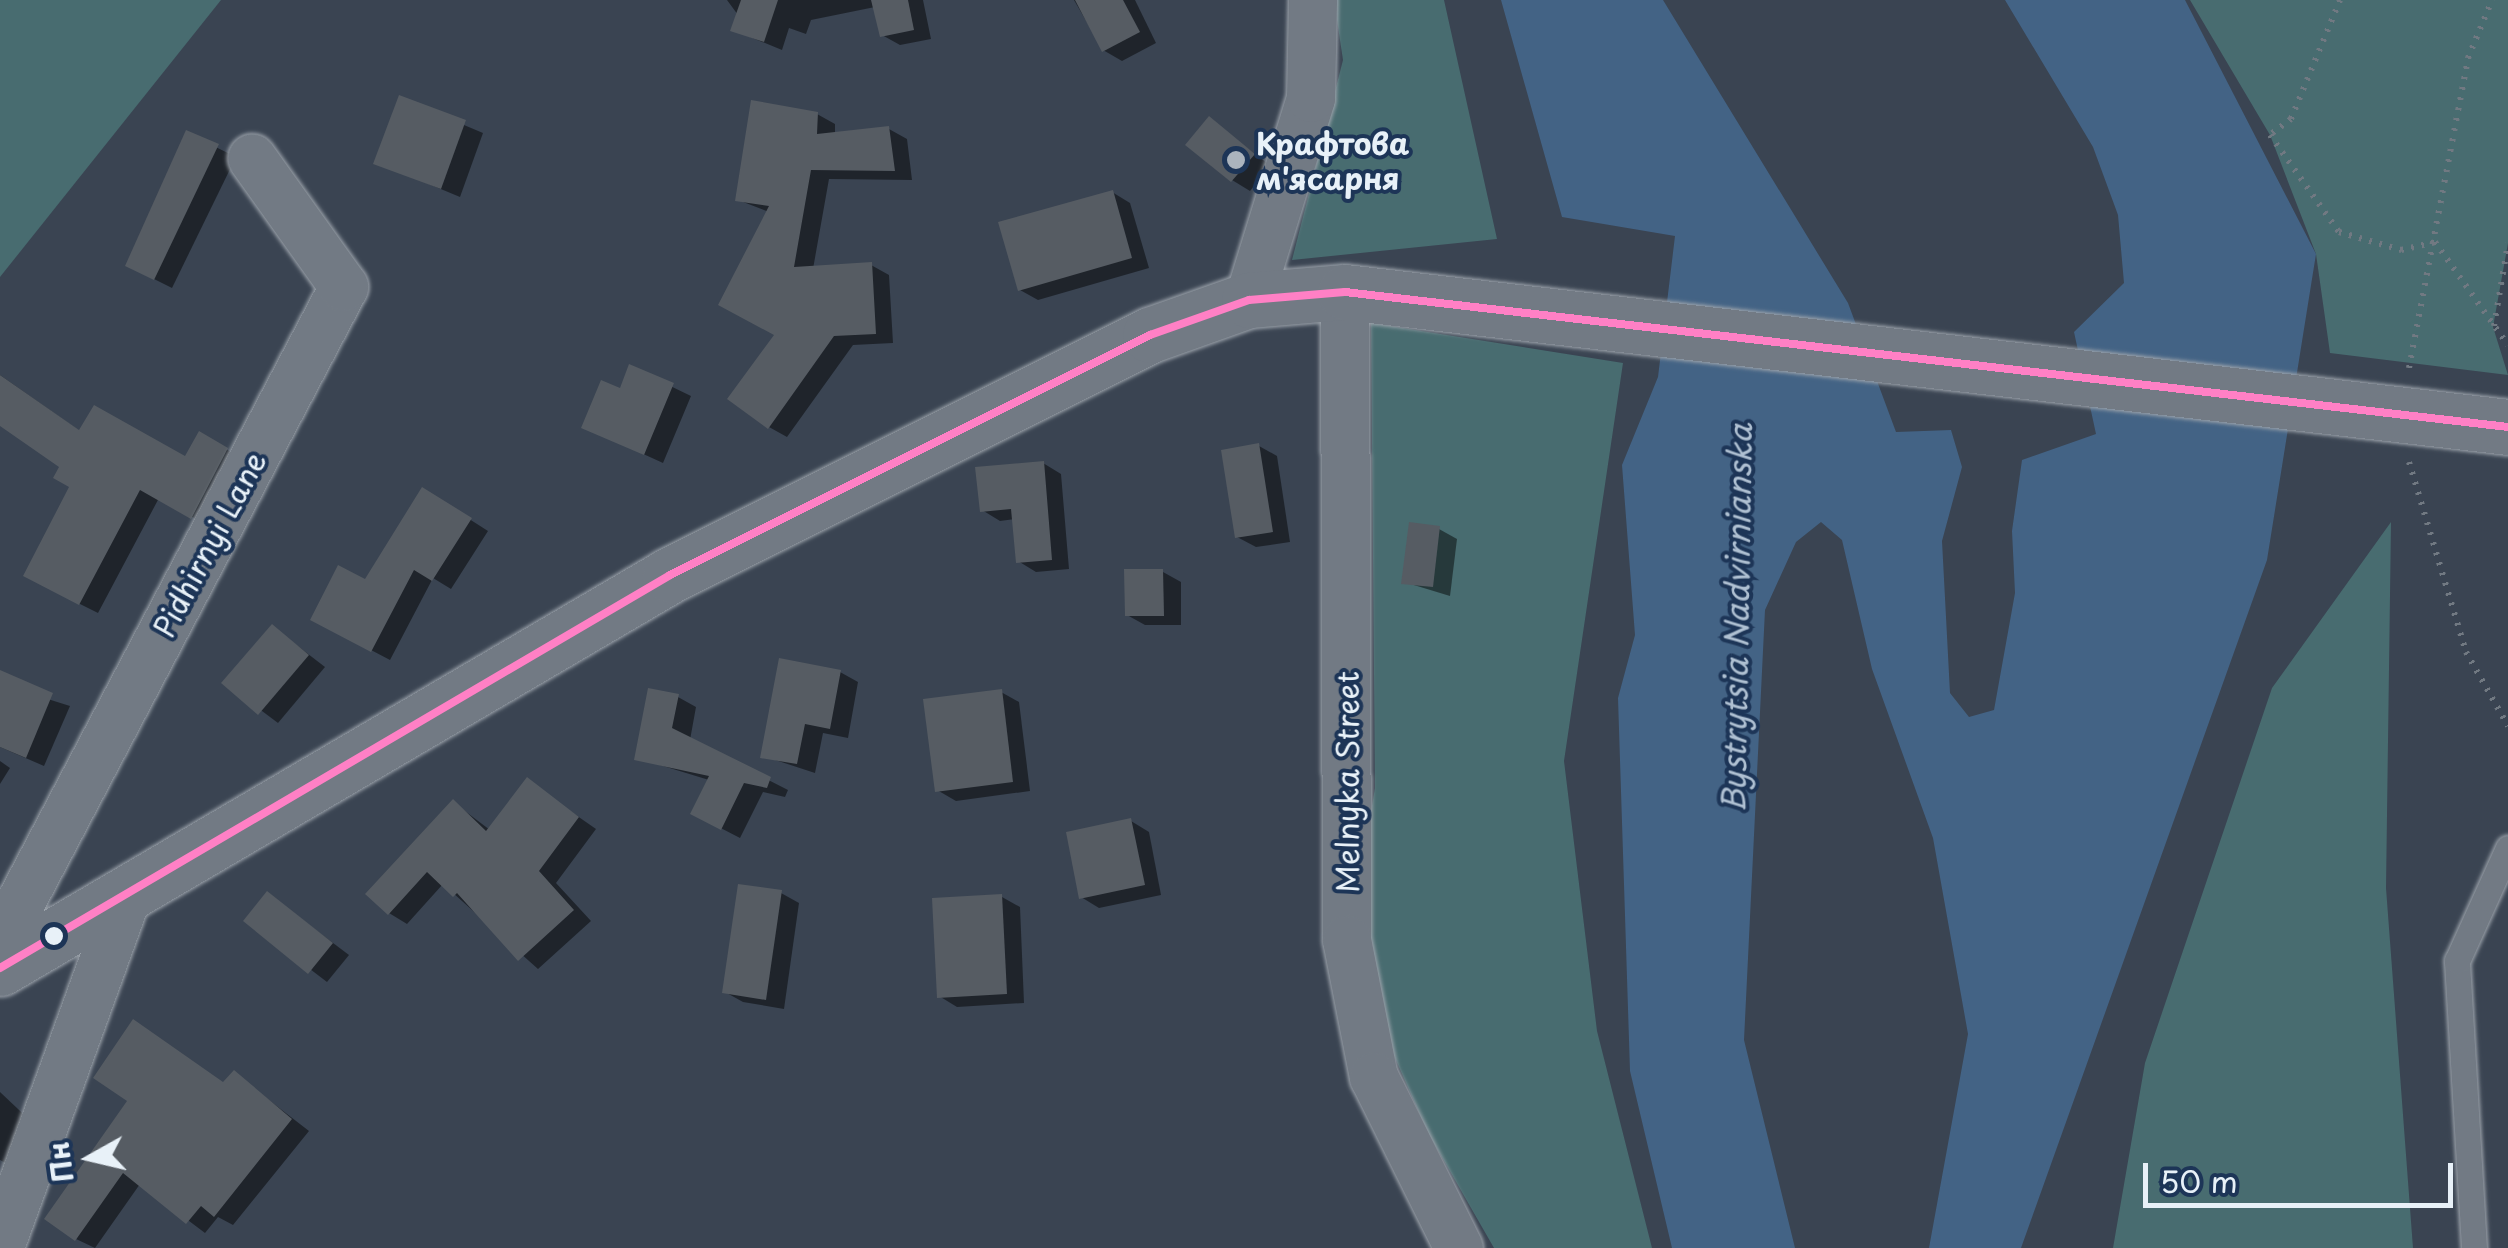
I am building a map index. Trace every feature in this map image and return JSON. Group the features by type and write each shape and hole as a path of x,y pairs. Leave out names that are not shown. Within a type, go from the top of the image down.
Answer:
{"street":[{"path":"1249,300 1310,98 1313,0"},
{"name":"Pidhirnyi Lane","path":"0,942 344,287 252,158"},
{"path":"0,968 670,576 1150,335 1249,300 1345,292 2508,427"},
{"name":"Melnyka Street","path":"1345,292 1347,940 1374,1077 1459,1248"},
{"path":"0,1247 127,897"}],"lane":[{"path":"2474,1248 2457,961 2508,848"}],"path":[{"path":"2340,0 2292,119 2270,135 2339,232 2402,250 2435,242"},
{"path":"2407,380 2416,307 2435,242 2468,58 2492,0"},
{"path":"2435,242 2508,344"},
{"path":"2494,327 2508,243"},
{"path":"2406,452 2466,652 2508,726"}],"green space":[{"path":"0,0 221,0 0,277"},
{"path":"1334,0 1444,0 1497,239 1292,260 1343,60"},
{"path":"2190,0 2508,0 2508,243 2493,327 2508,375 2330,353 2316,254 2270,135"},
{"path":"1371,323 1623,363 1564,761 1597,1031 1652,1248 1494,1248 1428,1133 1377,1017 1359,882 1375,788"},
{"path":"2391,522 2386,888 2413,1248 2113,1248 2145,1063 2272,688"}],"water":[{"name":"Bystrytsia Nadvirnianska","path":"1501,0 1663,0 1848,303 1896,432 1951,430 1962,467 1942,541 1950,693 1969,717 1994,710 2015,593 2012,531 2022,460 2096,434 2074,332 2124,283 2118,215 2093,147 2005,0 2185,0 2316,254 2267,560 2021,1248 1929,1248 1968,1034 1933,838 1872,669 1842,540 1821,522 1796,542 1765,610 1744,1040 1795,1248 1672,1248 1630,1071 1618,698 1635,635 1622,465 1658,377 1675,236 1562,217"}],"building":[{"path":"741,0 778,0 764,42 730,31"},
{"path":"871,0 908,0 914,30 880,37"},
{"path":"1075,0 1123,0 1140,32 1102,52"},
{"path":"399,95 466,120 441,189 373,164"},
{"path":"751,100 818,112 817,134 889,126 895,171 811,170 794,267 872,262 876,334 834,336 768,429 727,399 774,335 718,305 769,206 735,201"},
{"path":"1209,116 1255,154 1231,182 1185,145"},
{"path":"186,130 219,144 154,280 125,266"},
{"path":"1113,190 1132,258 1018,291 998,222"},
{"path":"629,364 674,383 644,455 581,428 601,380 620,388"},
{"path":"0,375 79,430 94,405 185,456 199,431 228,448 191,519 140,490 79,605 23,576 69,487 53,478 59,467 0,426"},
{"path":"1259,443 1273,532 1235,538 1221,450"},
{"path":"1044,461 1052,560 1016,563 1011,509 980,512 975,467"},
{"path":"422,487 472,518 432,581 414,570 371,652 310,620 338,565 365,579"},
{"path":"1409,522 1440,526 1433,587 1401,584"},
{"path":"1124,569 1163,569 1164,616 1125,616"},
{"path":"272,624 309,655 258,715 221,683"},
{"path":"779,658 841,670 830,729 805,724 797,764 760,758"},
{"path":"0,670 53,693 26,758 0,747"},
{"path":"648,688 679,694 672,728 771,777 767,788 744,783 721,830 690,814 709,776 634,760"},
{"path":"1002,689 1013,782 935,792 923,699"},
{"path":"527,777 579,817 539,871 574,910 518,961 457,893 453,897 427,872 388,915 365,894 453,799 486,831"},
{"path":"1131,818 1145,885 1079,899 1066,832"},
{"path":"738,884 782,890 766,1000 722,993"},
{"path":"267,891 333,943 308,974 243,921"},
{"path":"1002,894 1007,994 937,998 932,898"},
{"path":"133,1019 223,1082 234,1070 292,1119 214,1217 201,1206 186,1224 123,1173 75,1241 44,1219 127,1101 93,1078"}],"transit line":[{"path":"0,968 670,575 1150,335 1249,300 1345,292 2508,427"}],"place":[{"name":"Крафтова м'ясарня","path":"1236,160"}]}
